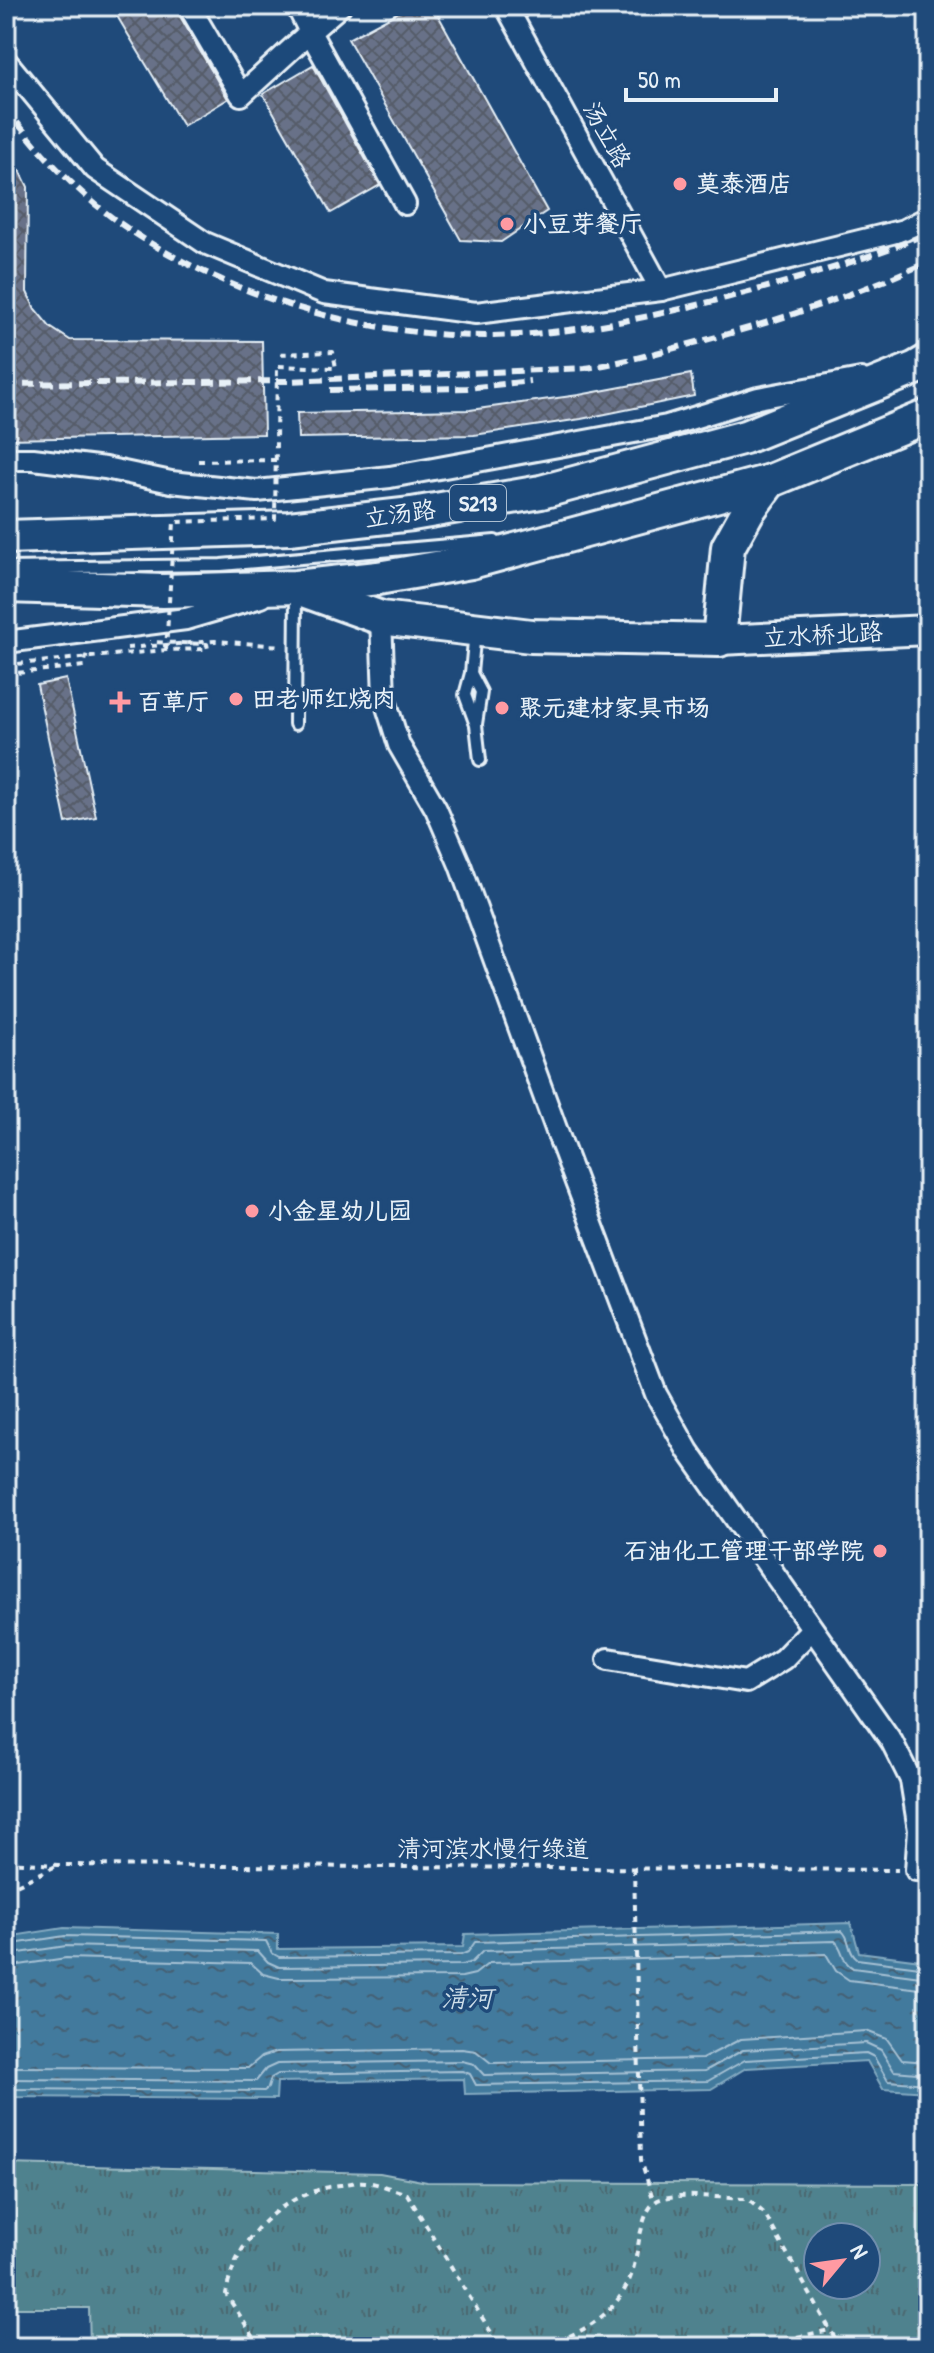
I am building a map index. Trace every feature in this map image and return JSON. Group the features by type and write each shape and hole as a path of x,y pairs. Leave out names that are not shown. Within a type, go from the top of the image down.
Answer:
{"main road":[{"name":"立汤路","path":"6,537 289,528 412,514 541,492 745,437 922,364"},
{"name":"S213","path":"6,586 163,591 296,587 378,578 471,562 770,481 928,416"},
{"path":"296,587 381,618 531,636 719,640 728,547 748,511 770,481"}],"street":[{"path":"189,6 241,95 340,6"},
{"path":"297,6 405,204"},
{"name":"汤立路","path":"506,6 661,290"},
{"path":"6,61 95,169 205,243 324,293 476,313 661,290 904,230 928,218"},
{"name":"立汤路","path":"6,459 105,468 171,482 257,491 390,477 667,426 758,398 922,364"},
{"name":"S213","path":"6,642 186,619 296,587"},
{"path":"381,618 384,697 399,745 436,809 460,865 656,1394 688,1451 892,1742 911,1780 919,1830 916,1870"},
{"name":"立水桥北路","path":"719,640 928,630"},
{"path":"608,1659 746,1682 783,1659 811,1630"}],"lane":[{"path":"6,568 221,565 556,537"},
{"path":"295,724 296,587"},
{"path":"475,629 471,673 465,695 476,725 480,760"}],"path":[{"path":"166,650 174,522 275,519 277,366 336,368 333,352 276,354"},
{"path":"198,461 277,460"},
{"path":"6,674 84,666 85,653 119,649 215,641 288,646"},
{"path":"6,665 208,649 207,644 150,642"},
{"name":"清河滨水慢行绿道","path":"6,1862 58,1865 916,1870"},
{"name":"清河滨水慢行绿道","path":"6,1890 58,1865"},
{"path":"634,1868 641,2160 654,2202"},
{"path":"260,2347 226,2294 230,2275 246,2244 278,2207 319,2188 365,2182 407,2194 500,2347"},
{"path":"535,2347 557,2342 589,2328 618,2300 629,2280 645,2218 654,2202 667,2196 747,2199 757,2206 764,2213 840,2347"},
{"path":"750,2347 830,2330"}],"green space":[{"path":"6,2164 380,2173 427,2182 928,2184 928,2347 90,2347 89,2308 12,2308"}],"water":[{"name":"清河","path":"851,1923 859,1952 928,1961 928,2092 883,2089 867,2061 746,2068 711,2089 465,2094 464,2079 277,2082 276,2099 6,2097 6,1937 64,1928 278,1934 278,1949 463,1947 465,1934"}],"building":[{"path":"111,6 174,6 228,99 183,126"},
{"path":"410,6 433,6 547,211 501,242 461,240 348,39"},
{"path":"313,65 380,185 331,213 263,94"},
{"path":"6,161 20,170 28,187 27,292 35,309 50,327 70,340 262,341 264,434 6,439"},
{"path":"691,374 694,396 581,419 474,435 298,438 297,413 470,410 579,395"},
{"path":"66,679 96,817 66,823 37,685"}],"railway":[{"path":"6,108 45,156 89,199 167,253 268,298 322,314 433,334 488,336 542,333 658,314 803,277 928,233"},
{"path":"6,384 287,381 585,368 649,355 779,319 928,262"},
{"path":"330,390 467,388 530,381"}],"place":[{"name":"莫泰酒店","path":"680,184"},
{"name":"小豆芽餐厅","path":"507,224"},
{"name":"田老师红烧肉","path":"236,699"},
{"name":"百草厅","path":"120,702"},
{"name":"聚元建材家具市场","path":"502,708"},
{"name":"小金星幼儿园","path":"252,1211"},
{"name":"石油化工管理干部学院","path":"880,1551"}]}
